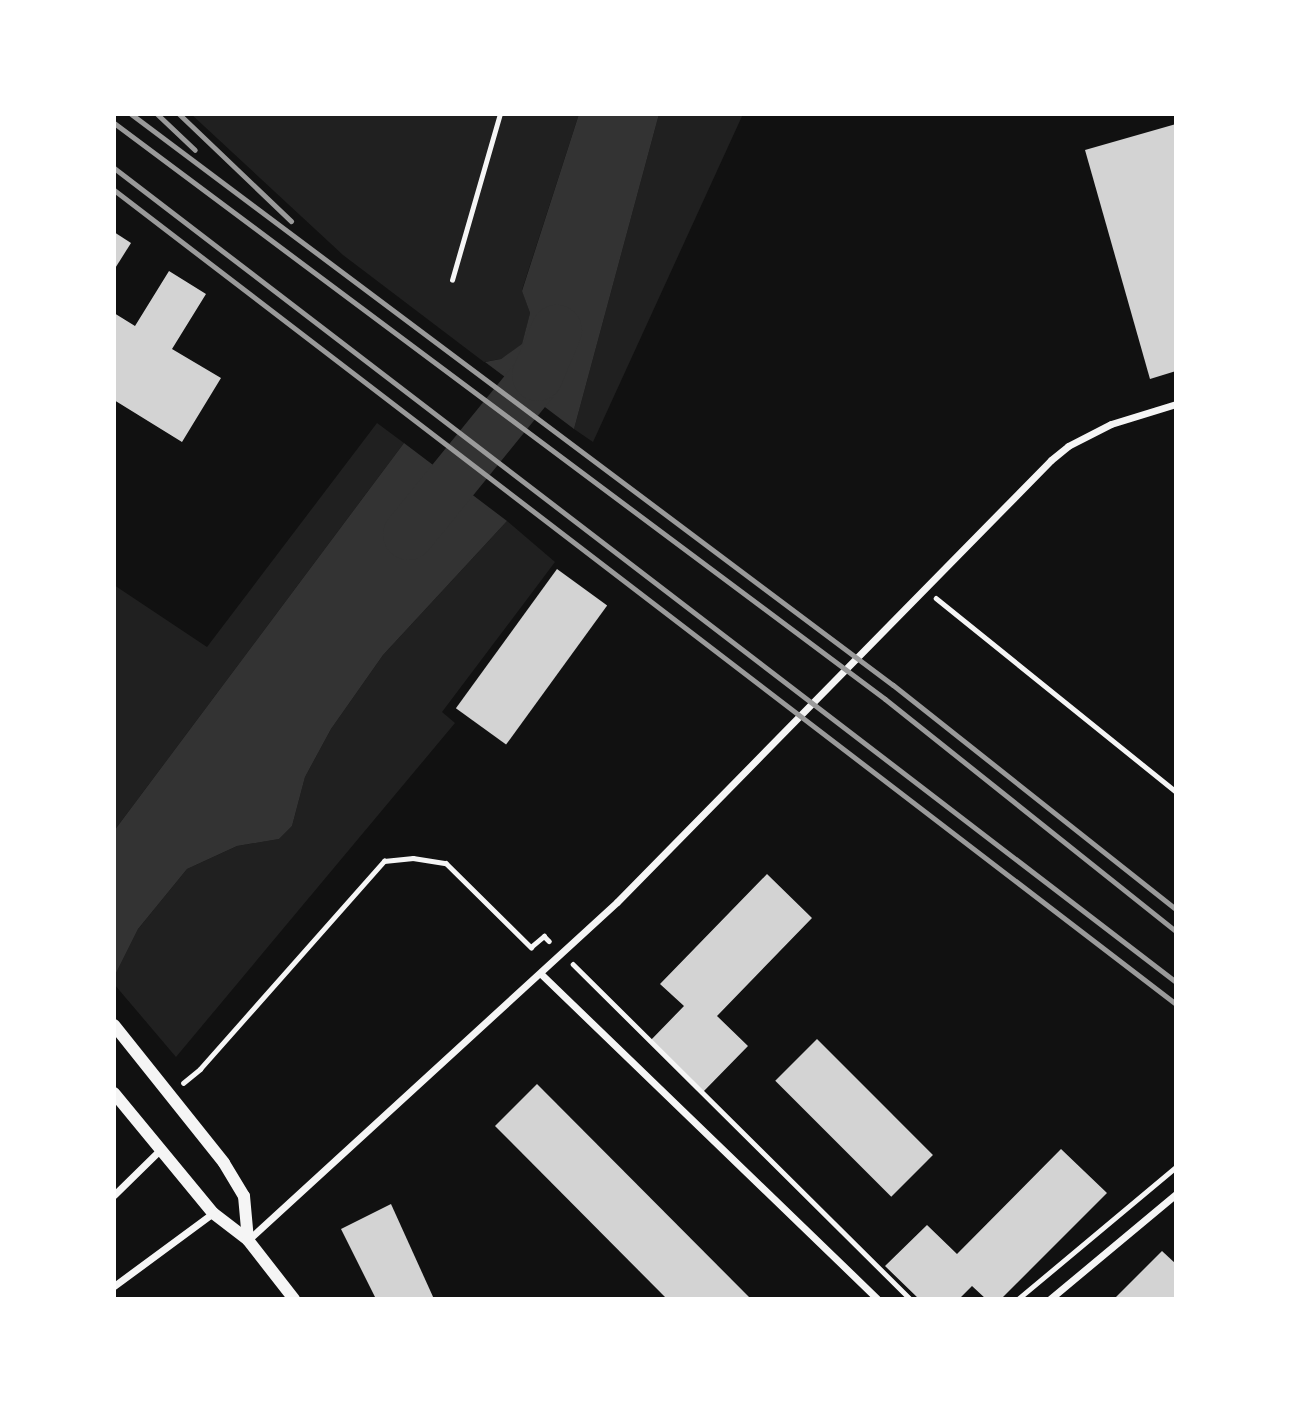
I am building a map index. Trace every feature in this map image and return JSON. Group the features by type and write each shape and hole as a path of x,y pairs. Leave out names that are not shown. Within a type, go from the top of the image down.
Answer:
{"street":[{"path":"248,1240 617,902 1051,460 1068,446 1111,424 1176,404"},
{"path":"541,974 877,1299"},
{"path":"114,1025 224,1163 244,1196 248,1240"},
{"path":"114,1093 213,1213 248,1240 294,1299"},
{"path":"114,1195 161,1149"},
{"path":"1050,1299 1176,1194"},
{"path":"114,1286 213,1213"}],"path":[{"path":"452,280 500,114"},
{"path":"924,589 1176,792"},
{"path":"200,1069 384,862 413,858 446,863 531,947 544,936"},
{"path":"582,973 910,1299"},
{"path":"1018,1299 1176,1167"}],"shaded area":[{"path":"191,114 579,114 522,290 530,313 522,345 501,359 484,362 343,255"},
{"path":"579,114 659,114 574,429 485,362 501,359 522,344 530,313 522,291"},
{"path":"659,114 743,114 593,442 574,429"},
{"path":"377,423 404,443 114,831 114,585 207,647"},
{"path":"404,443 507,521 383,655 331,729 305,777 292,826 279,839 237,846 187,869 138,929 114,977 114,831"},
{"path":"507,521 555,562 442,712 455,723 176,1057 114,984 114,977 138,929 187,869 237,846 279,839 292,826 305,777 331,729 383,655"}],"building":[{"path":"1176,124 1176,371 1150,379 1085,150"},
{"path":"114,232 131,243 114,270"},
{"path":"169,271 206,294 172,349 221,378 182,442 114,400 114,313 135,326"},
{"path":"557,569 607,605 506,745 456,708"},
{"path":"767,874 812,918 717,1016 748,1046 703,1092 650,1041 684,1006 660,984"},
{"path":"817,1039 933,1155 891,1197 775,1081"},
{"path":"537,1084 751,1299 667,1299 495,1126"},
{"path":"1061,1149 1107,1193 1001,1299 986,1299 972,1286 959,1299 919,1299 885,1266 927,1225 957,1254"},
{"path":"391,1204 434,1299 376,1299 341,1229"},
{"path":"1162,1251 1176,1264 1176,1299 1114,1299"}],"waterway":[{"path":"408,534 537,375 556,330"}],"railway":[{"path":"131,114 893,685 1176,909"},
{"path":"157,114 195,150"},
{"path":"179,114 291,221"},
{"path":"114,123 885,699 1176,931"},
{"path":"114,168 1176,982"},
{"path":"114,190 1176,1004"}]}
